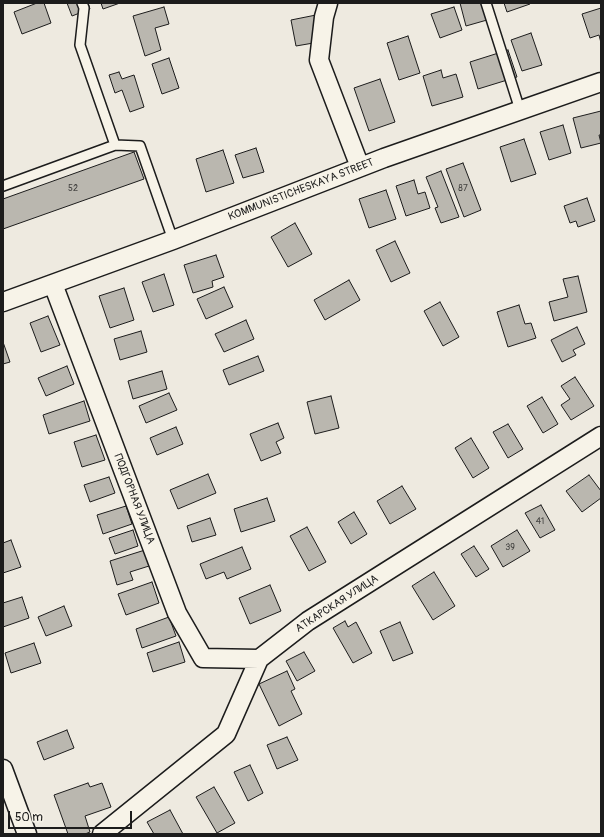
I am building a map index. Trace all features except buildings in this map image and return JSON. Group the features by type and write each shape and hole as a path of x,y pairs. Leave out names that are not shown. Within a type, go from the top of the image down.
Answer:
{"street":[{"path":"328,3 324,17 319,60 360,167"},
{"name":"KOMMUNISTICHESKAYA STREET","path":"3,302 173,240 360,167 601,82"},
{"name":"ПОДГОРНАЯ УЛИЦА","path":"53,284 177,613 203,658 259,659"},
{"name":"АТКАРСКАЯ УЛИЦА","path":"102,834 226,734 259,659 308,621 601,436"},
{"path":"3,768 27,834"}],"lane":[{"path":"82,3 84,8 80,46 115,145"},
{"path":"486,3 520,110"},
{"path":"3,186 115,145 140,146 173,240"}]}
